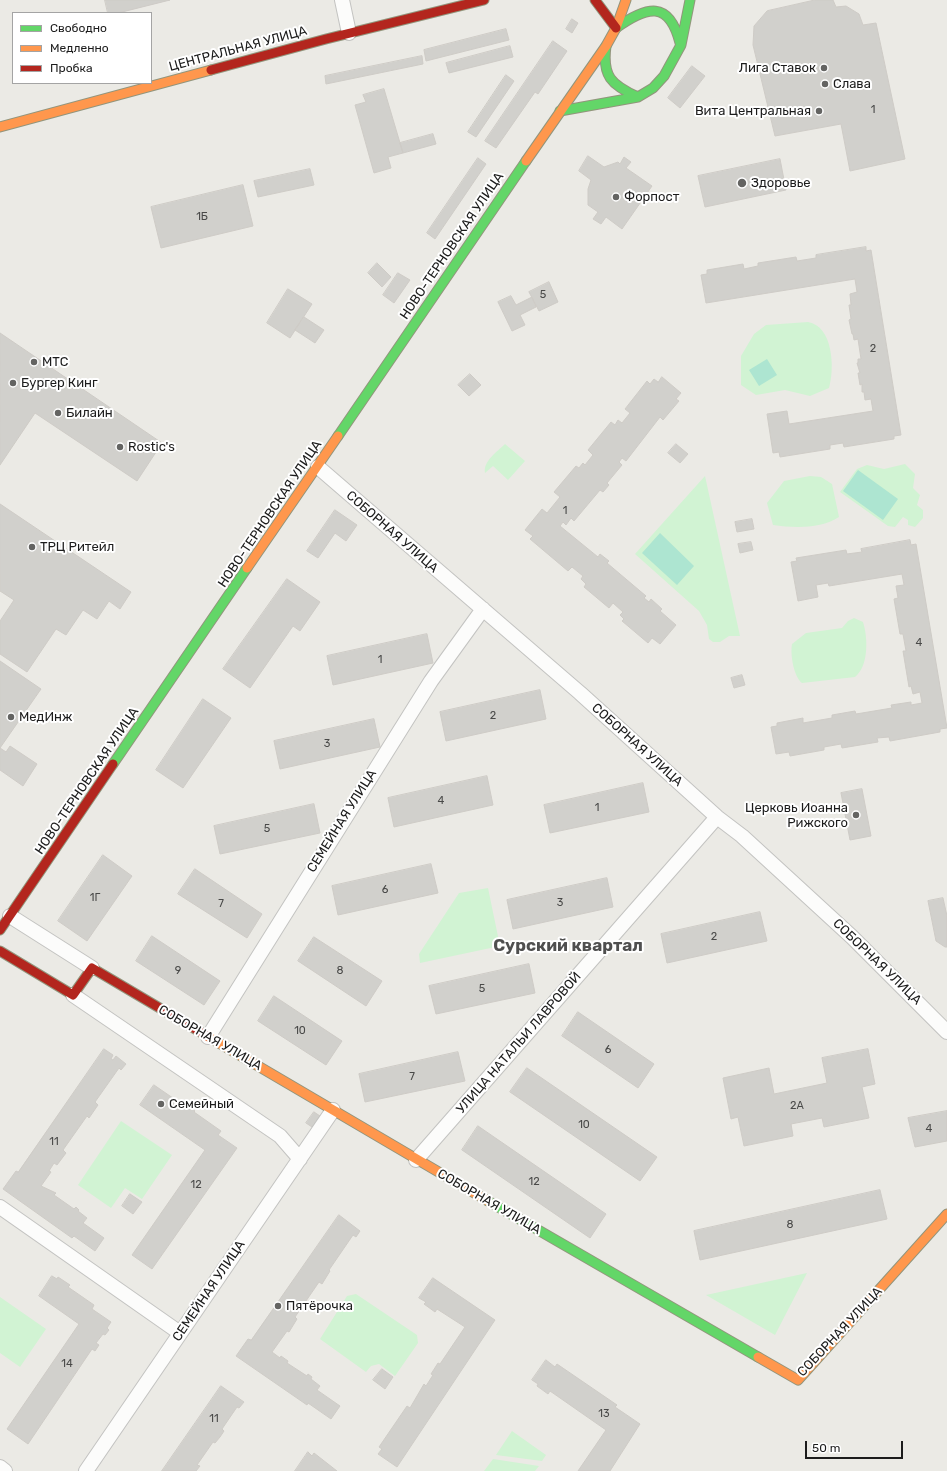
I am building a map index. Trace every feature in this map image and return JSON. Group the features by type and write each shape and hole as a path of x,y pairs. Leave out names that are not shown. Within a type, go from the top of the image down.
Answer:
{"main road":[{"name":"ЦЕНТРАЛЬНАЯ УЛИЦА","path":"0,127 349,33 484,0"},
{"path":"595,0 616,28"},
{"path":"626,0 616,28 606,46 603,61 605,71 610,81 624,92 638,97"},
{"path":"560,111 638,97 653,88 664,76 681,45 690,0"},
{"path":"616,28 632,15 654,9 665,13 673,20 678,30 681,45"},
{"name":"НОВО-ТЕРНОВСКАЯ УЛИЦА","path":"0,930 606,46"},
{"path":"0,951 73,996 92,968"},
{"name":"СОБОРНАЯ УЛИЦА","path":"92,968 416,1160 798,1380 947,1214"}],"street":[{"path":"342,0 349,33"},
{"name":"СОБОРНАЯ УЛИЦА","path":"318,467 447,580 483,609 717,817 742,836 852,937 947,1032"},
{"name":"СЕМЕЙНАЯ УЛИЦА","path":"208,1037 426,687 483,609"},
{"name":"УЛИЦА НАТАЛЬИ ЛАВРОВОЙ","path":"416,1160 717,817"},
{"path":"10,916 92,968"},
{"path":"73,996 280,1136 300,1159"},
{"name":"СЕМЕЙНАЯ УЛИЦА","path":"86,1471 333,1110"},
{"path":"0,1207 180,1333"},
{"path":"0,1467 5,1471"}],"green space":[{"path":"808,322 816,325 823,331 827,339 832,359 829,388 810,396 785,390 756,395 741,385 741,356 754,334 766,325"},
{"path":"767,359 777,375 759,386 749,370"},
{"path":"505,444 525,461 508,480 493,466 485,473 488,461"},
{"path":"905,464 915,474 913,488 920,495 917,505 923,510 923,518 915,527 908,525 908,520 903,517 895,527 888,526 840,492 857,469 867,465 884,469"},
{"path":"858,470 898,499 883,520 843,491"},
{"path":"705,476 740,636 729,636 720,642 713,642 709,639 707,625 699,611 635,554"},
{"path":"810,476 821,477 832,484 839,517 816,526 790,527 773,525 767,503 784,481"},
{"path":"660,533 694,566 677,585 642,553"},
{"path":"854,618 863,622 866,635 865,659 860,672 855,677 802,683 797,676 793,665 792,644 806,633 842,628 848,621"},
{"path":"488,888 500,946 420,963 419,954 459,893"},
{"path":"121,1121 172,1155 142,1199 125,1188 111,1208 78,1185"},
{"path":"807,1273 775,1335 706,1295"},
{"path":"356,1294 417,1335 418,1343 395,1376 379,1364 371,1366 366,1372 320,1339 347,1296"},
{"path":"0,1297 46,1329 20,1367 0,1353"},
{"path":"512,1431 546,1455 542,1461 496,1455"},
{"path":"493,1459 539,1466 535,1471 484,1471"}],"building":[{"path":"105,0 170,0 122,12 108,12"},
{"name":"Слава","path":"815,0 833,0 836,7 846,6 859,14 863,25 876,23 905,159 850,171 841,124 775,136 753,45 754,26 767,11"},
{"path":"572,19 578,23 572,33 566,29"},
{"path":"506,29 509,40 426,61 424,50"},
{"path":"553,41 567,51 538,94 535,92 496,148 485,141"},
{"path":"510,46 513,57 449,73 446,63"},
{"path":"422,56 423,64 326,84 325,76"},
{"path":"692,66 705,76 680,108 668,98"},
{"path":"506,75 514,81 476,137 468,132"},
{"path":"384,89 403,153 388,157 391,168 374,173 355,105 366,102 363,95"},
{"path":"433,134 436,144 403,153 400,143"},
{"name":"Форпост","path":"588,156 604,167 618,162 620,164 624,157 631,162 626,168 652,186 622,229 606,217 601,224 593,219 598,212 588,205 588,189 591,180 579,171"},
{"path":"478,158 486,164 435,239 427,233"},
{"name":"Здоровье","path":"780,159 786,190 705,207 698,176"},
{"path":"310,169 314,185 258,197 254,181"},
{"path":"243,185 253,226 161,248 151,207"},
{"path":"866,247 866,251 871,250 901,435 894,436 894,439 844,447 843,443 830,445 830,449 780,457 779,452 773,453 767,414 787,411 789,424 873,411 871,399 865,400 864,392 862,392 862,384 860,385 858,373 860,373 857,363 858,359 861,359 858,339 854,340 849,320 851,319 849,305 851,305 850,294 857,292 855,279 706,303 701,275 707,274 707,270 743,264 744,269 758,266 758,263 796,257 797,261 816,258 816,255"},
{"path":"377,263 391,277 382,287 368,273"},
{"path":"398,273 410,280 394,303 383,295"},
{"path":"549,282 558,302 539,311 529,292"},
{"path":"288,289 312,304 290,338 267,323"},
{"path":"511,296 516,305 532,297 536,307 520,315 525,325 512,331 498,302"},
{"path":"304,317 324,330 315,343 295,330"},
{"path":"0,333 162,443 137,481 35,413 0,465"},
{"path":"470,374 481,385 469,396 458,385"},
{"path":"662,377 681,393 676,399 679,401 663,420 660,417 626,461 622,458 619,462 622,465 607,483 609,485 603,492 600,490 574,521 571,518 566,525 563,522 560,526 598,557 600,554 609,561 607,563 646,596 644,598 649,602 651,599 662,609 660,611 676,625 660,644 652,638 648,643 622,621 624,619 620,615 623,612 613,603 609,608 584,587 586,584 581,579 583,576 572,567 568,571 530,539 533,536 525,530 542,509 547,513 560,497 554,492 576,466 579,468 583,463 585,465 593,455 588,450 611,422 615,425 618,420 622,423 630,413 625,409 647,381 650,384 654,379 658,382"},
{"path":"676,444 688,454 680,463 668,453"},
{"name":"ТРЦ Ритейл","path":"0,504 131,592 120,609 109,601 97,619 83,610 66,635 56,629 27,672 0,654 0,621 14,600 0,591"},
{"path":"335,510 357,525 346,541 335,533 318,558 307,551"},
{"path":"752,519 754,529 737,532 735,522"},
{"path":"910,540 911,545 916,544 947,728 940,729 940,732 890,741 889,737 877,738 878,742 842,748 841,744 824,747 824,750 790,756 789,752 776,754 771,727 777,726 777,723 803,718 803,723 832,718 832,715 855,711 856,714 892,708 891,705 911,702 911,705 922,703 920,692 913,694 911,686 909,687 903,651 906,651 903,634 900,634 894,599 898,598 896,586 904,585 902,574 829,586 828,583 816,585 818,597 798,601 791,562 797,561 796,558 846,550 847,554 862,552 861,549"},
{"path":"751,542 753,550 740,553 738,544"},
{"path":"287,579 320,602 300,631 293,626 250,688 223,669"},
{"path":"427,634 433,663 333,685 327,656"},
{"name":"МедИнж","path":"0,661 41,689 0,748"},
{"path":"742,675 745,685 734,688 731,678"},
{"path":"540,690 546,719 446,741 440,712"},
{"path":"203,699 231,718 183,788 156,770"},
{"path":"374,719 380,747 280,769 274,741"},
{"path":"10,746 37,764 23,786 0,770 0,748 6,752"},
{"path":"487,776 493,805 394,827 388,798"},
{"path":"643,783 649,812 550,833 544,805"},
{"name":"Церковь Иоанна Рижского","path":"862,789 871,836 850,840 841,793"},
{"path":"314,804 320,833 220,854 214,826"},
{"path":"103,855 132,876 87,941 58,921"},
{"path":"431,864 438,893 338,915 332,886"},
{"path":"195,869 262,914 247,938 178,894"},
{"path":"607,878 613,907 513,929 507,900"},
{"path":"943,898 947,916 947,947 936,941 928,901"},
{"path":"760,912 767,941 667,963 661,934"},
{"path":"152,936 220,981 204,1005 136,961"},
{"path":"314,937 382,981 366,1006 298,961"},
{"path":"529,964 535,993 436,1014 429,986"},
{"path":"274,996 342,1041 326,1065 258,1021"},
{"path":"578,1012 654,1064 638,1088 562,1036"},
{"path":"104,1049 113,1055 111,1059 113,1060 116,1056 126,1064 121,1070 119,1068 95,1102 98,1105 89,1118 87,1116 63,1150 66,1153 57,1165 54,1163 49,1171 51,1172 41,1186 56,1193 54,1195 74,1209 76,1207 79,1210 78,1211 87,1218 83,1223 104,1238 95,1251 74,1236 72,1238 3,1189 16,1171 18,1172"},
{"path":"868,1049 875,1084 862,1087 869,1118 824,1127 822,1118 791,1124 793,1136 744,1146 738,1117 731,1119 723,1078 769,1068 774,1094 827,1083 822,1058"},
{"path":"458,1052 465,1081 365,1102 359,1074"},
{"path":"527,1068 657,1157 640,1181 510,1092"},
{"path":"154,1085 183,1105 184,1103 195,1111 194,1112 221,1131 218,1135 237,1148 152,1269 132,1255 205,1150 140,1105"},
{"path":"947,1111 947,1141 915,1147 908,1118"},
{"path":"314,1112 320,1116 312,1127 306,1123"},
{"path":"478,1126 606,1214 590,1238 462,1150"},
{"path":"880,1190 887,1219 700,1260 694,1231"},
{"path":"130,1194 142,1202 133,1214 122,1206"},
{"path":"339,1215 360,1231 356,1237 353,1235 329,1270 330,1271 322,1284 319,1282 295,1317 297,1319 289,1332 287,1331 272,1352 280,1358 281,1356 288,1361 287,1363 307,1376 308,1374 312,1377 311,1379 320,1386 317,1390 340,1406 331,1419 308,1403 307,1405 236,1356 248,1339 251,1340"},
{"path":"52,1276 57,1279 58,1277 70,1285 68,1287 94,1305 92,1309 111,1322 107,1328 109,1330 105,1335 103,1334 96,1343 99,1345 95,1351 92,1349 28,1444 7,1429 79,1324 39,1296"},
{"path":"433,1278 495,1320 397,1467 378,1454 382,1449 379,1447 407,1406 410,1408 424,1384 426,1386 438,1363 440,1364 465,1327 437,1309 435,1312 424,1304 426,1302 419,1298"},
{"path":"546,1360 555,1367 557,1364 617,1405 615,1407 640,1424 610,1471 578,1471 606,1430 550,1391 548,1394 537,1386 538,1384 532,1380"},
{"path":"382,1369 393,1377 385,1389 373,1380"},
{"path":"221,1386 244,1402 239,1408 237,1407 222,1429 224,1431 220,1437 215,1443 213,1442 197,1465 200,1466 196,1471 162,1471"},
{"path":"308,1452 312,1456 314,1453 337,1471 295,1471"}],"traffic: fast":[{"path":"560,111 638,97 653,88 664,76 681,45 690,0"},
{"path":"616,28 638,15 656,11 670,19 680,43"},
{"path":"606,46 606,65 610,78 615,84 638,97"},
{"path":"338,436 526,161"},
{"path":"113,764 247,568"},
{"path":"488,1201 758,1357"}],"traffic: slow":[{"path":"526,161 606,46 616,28 626,0"},
{"path":"0,127 211,70"},
{"path":"247,568 338,436"},
{"path":"207,1036 488,1201"},
{"path":"758,1357 798,1380 947,1214"}],"traffic: jam":[{"path":"211,70 326,39 484,0"},
{"path":"595,0 616,28"},
{"path":"0,930 113,764"},
{"path":"0,951 73,995 92,968 207,1036"}],"place":[{"name":"Лига Ставок","path":"824,68"},
{"name":"Слава","path":"825,84"},
{"name":"Вита Центральная","path":"819,111"},
{"name":"Здоровье","path":"742,183"},
{"name":"Форпост","path":"616,197"},
{"name":"МТС","path":"34,362"},
{"name":"Бургер Кинг","path":"13,383"},
{"name":"Билайн","path":"58,413"},
{"name":"Rostic's","path":"120,447"},
{"name":"ТРЦ Ритейл","path":"32,547"},
{"name":"МедИнж","path":"11,717"},
{"name":"Церковь Иоанна Рижского","path":"856,815"},
{"name":"Семейный","path":"161,1104"},
{"name":"Пятёрочка","path":"278,1306"}],"district":[{"name":"Сурский квартал","path":"568,946"}]}
